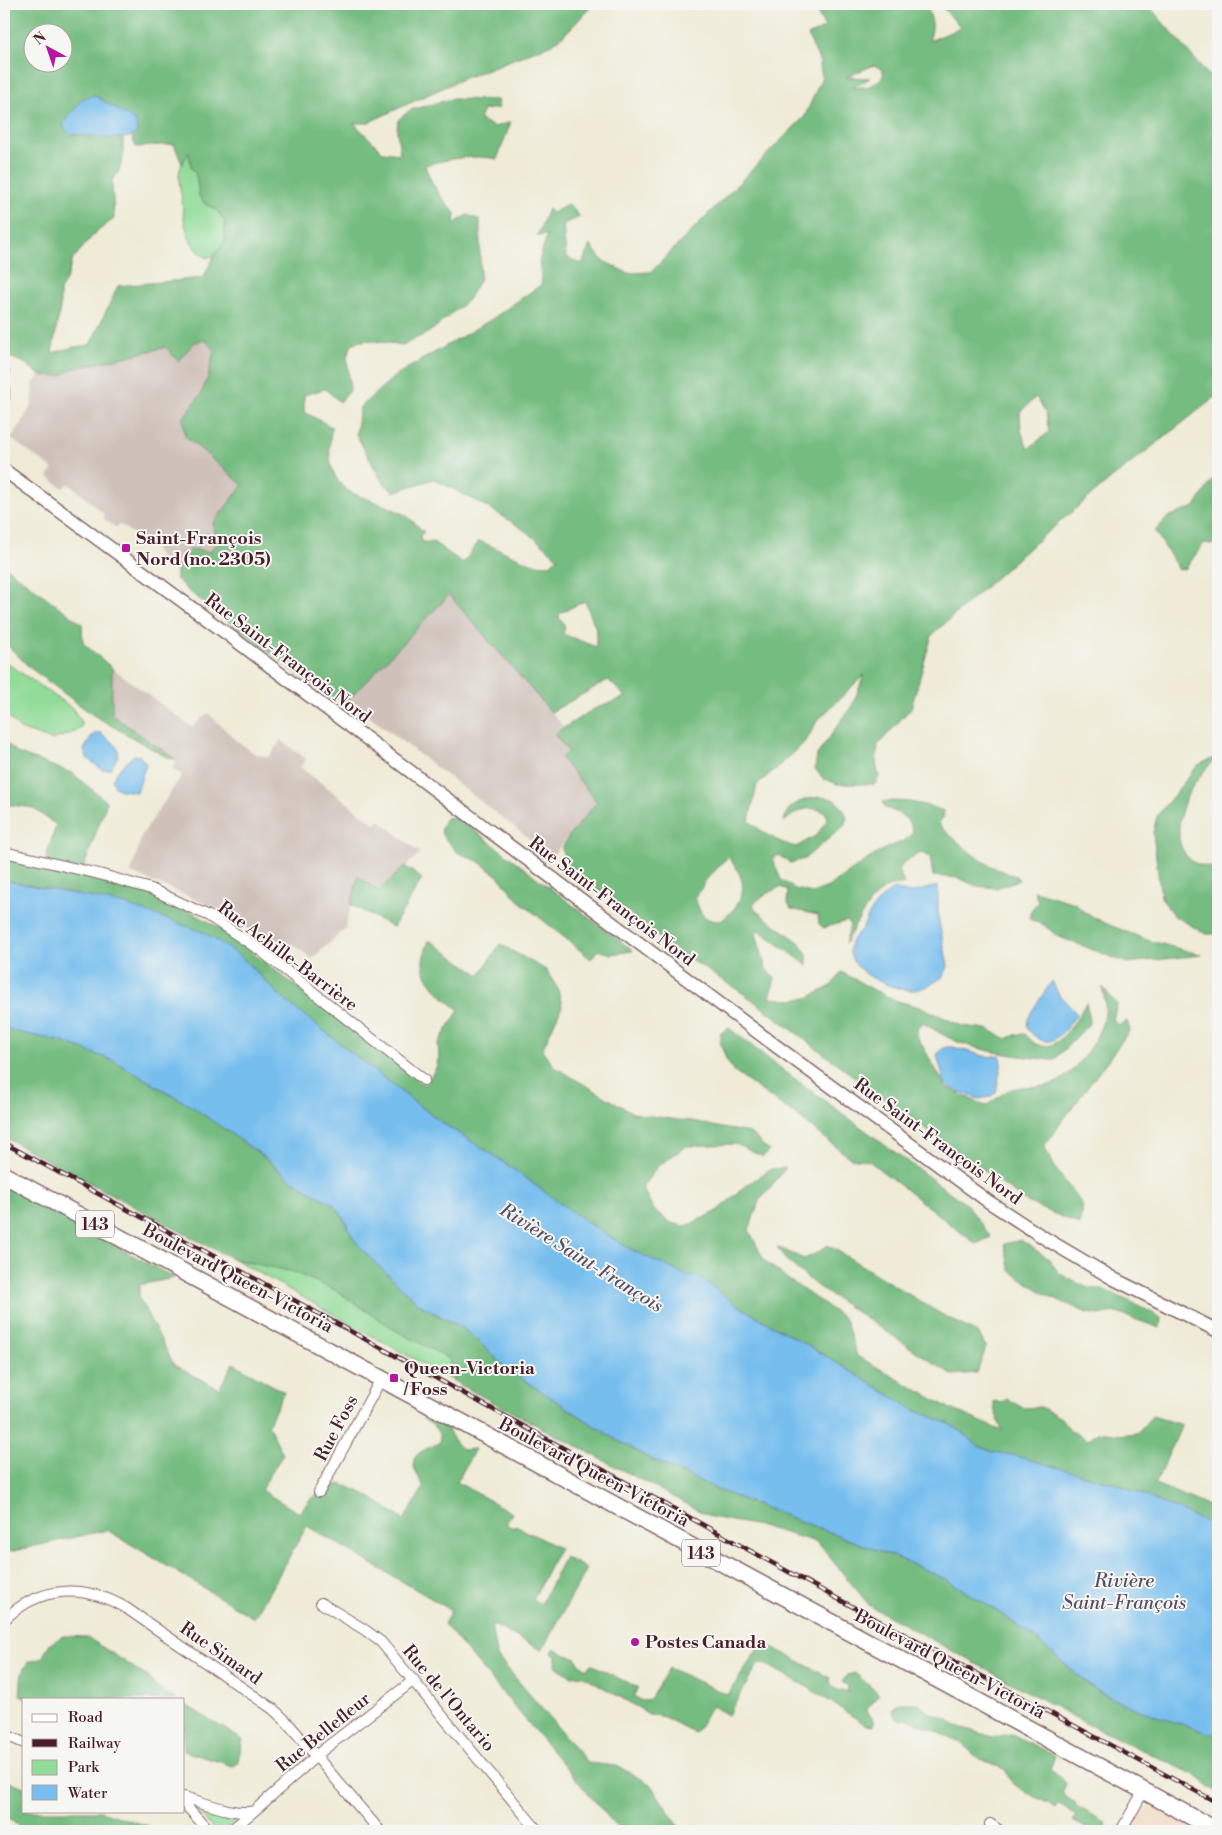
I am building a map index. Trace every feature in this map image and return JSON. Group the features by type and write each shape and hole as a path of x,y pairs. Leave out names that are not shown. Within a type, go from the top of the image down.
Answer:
{"main road":[{"name":"Boulevard Queen-Victoria","path":"4,1175 1218,1831"}],"street":[{"path":"4,373 4,398"},
{"name":"Rue Saint-François Nord","path":"4,470 230,636 760,1034 989,1202 1046,1239 1114,1279 1218,1330"},
{"name":"Rue Achille-Barrière","path":"4,852 99,874 152,890 209,916 260,950 424,1080"},
{"name":"Rue Foss","path":"319,1492 381,1379"},
{"name":"Rue Simard","path":"4,1620 22,1605 47,1594 70,1591 108,1598 126,1608 273,1709 286,1721 380,1831"},
{"name":"Rue de l'Ontario","path":"322,1602 375,1636 414,1680 538,1831"},
{"name":"Rue Bellefleur","path":"230,1831 316,1756 414,1680"},
{"path":"4,1734 22,1742"},
{"path":"1121,1831 1143,1792"},
{"path":"185,1797 235,1812 254,1810"},
{"path":"185,1804 209,1831"},
{"path":"990,1824 1000,1831"}],"shaded area":[{"path":"205,340 214,350 208,377 201,394 183,418 185,436 243,485 213,523 216,537 215,547 210,552 191,549 176,569 160,558 155,549 122,526 118,525 116,528 104,519 104,514 71,485 67,484 63,488 48,477 53,469 11,439 32,405 33,383 40,375 60,376 73,369 166,347 178,361 195,342"},
{"path":"449,594 564,727 554,734 568,751 561,758 598,802 552,856 348,700"},
{"path":"112,668 192,727 208,713 237,741 255,754 269,757 281,740 306,759 300,767 375,824 380,820 420,853 379,891 358,876 345,929 312,959 292,943 281,956 254,932 215,907 131,873 142,835 182,775 172,769 176,763 175,759 112,715"},
{"path":"1152,1806 1157,1806 1205,1831 1129,1831 1141,1812"}],"green space":[{"path":"4,4 594,4 569,30 552,44 462,79 367,123 354,123 383,152 400,154 397,131 398,120 410,110 452,99 497,100 499,108 483,110 479,119 494,127 511,122 497,159 470,157 425,165 437,190 455,213 454,224 467,215 480,220 480,279 468,300 431,331 403,345 366,340 353,343 347,356 350,391 340,402 325,389 304,395 304,412 332,427 330,436 331,464 338,481 352,493 391,508 409,518 424,532 420,535 421,542 433,542 463,563 479,541 533,564 550,565 558,558 530,534 499,514 434,479 393,492 381,480 356,434 360,407 396,375 492,319 542,284 539,262 547,235 537,236 548,209 552,213 569,204 580,217 563,224 566,257 582,264 590,245 602,260 627,273 651,272 805,116 822,77 819,60 808,36 825,27 813,4 933,4 927,9 932,25 929,41 958,29 960,26 939,4 1147,4 1218,86 1218,395 1112,478 1030,547 932,635 911,708 878,745 876,764 879,776 875,784 838,784 824,779 815,769 817,755 853,704 864,675 817,721 807,739 796,751 757,785 749,821 771,837 796,847 817,835 827,820 826,813 815,809 804,810 784,822 789,809 806,799 820,797 835,800 839,804 847,817 844,826 804,859 790,863 779,855 772,858 781,880 795,889 812,893 828,887 870,858 903,841 913,833 906,820 899,814 885,808 883,802 891,801 914,803 943,811 944,816 939,823 942,828 984,862 1016,876 1019,880 996,888 976,886 959,878 933,876 930,857 921,852 903,863 898,871 904,883 888,887 874,898 863,912 845,944 850,925 847,921 823,928 819,924 818,915 791,909 787,902 788,890 780,887 764,895 753,904 756,911 799,942 807,954 807,965 759,930 756,933 766,969 775,978 770,998 790,1000 808,998 831,986 841,972 891,999 923,1008 962,1026 987,1029 1007,1039 1015,1035 1025,1034 1035,1043 1044,1046 1052,1045 1066,1034 1086,1003 1090,1020 1088,1025 1056,1058 1051,1060 1004,1054 969,1046 949,1038 923,1023 917,1028 918,1038 946,1087 985,1106 1012,1089 1053,1084 1069,1074 1091,1046 1101,1026 1105,1010 1102,987 1117,1004 1113,1020 1119,1025 1127,1021 1130,1030 1044,1146 1057,1171 1082,1204 1080,1225 1025,1201 750,998 667,944 565,865 562,848 569,836 597,802 561,758 568,751 554,734 594,709 626,697 608,680 551,712 449,595 348,700 329,697 186,589 176,578 176,569 191,549 210,552 213,549 215,539 213,523 243,485 185,436 183,418 201,394 208,377 214,350 205,340 195,342 178,361 166,347 73,369 60,376 40,375 25,363 4,355","holes":["874,65 883,70 883,77 871,86 852,88 870,78 846,77","94,95 135,121 137,132 132,137 136,147 174,144 182,164 189,153 191,167 196,174 199,196 205,204 217,210 225,222 225,241 215,254 203,278 118,286 90,345 52,353 60,308 60,291 67,278 73,259 95,233 114,219 112,180 118,173 123,159 123,139 70,134","1036,397 1046,413 1049,432 1028,449 1021,431 1020,412","585,601 596,629 596,647 563,634 565,626 559,618 560,613","728,857 740,875 743,891 736,906 721,921 706,918 699,909 695,899 706,880"]},
{"path":"189,152 191,167 196,174 199,196 205,204 217,210 225,222 225,241 215,254 207,258 200,253 190,240 184,217 179,174"},
{"path":"1218,471 1218,545 1204,543 1186,568 1179,570 1155,531 1168,517 1195,507"},
{"path":"4,566 82,624 83,643 112,668 112,715 175,759 168,758 93,715 29,667 4,642"},
{"path":"4,661 72,708 83,724 77,731 52,740 20,729 4,712"},
{"path":"4,741 19,754 72,773 107,802 82,872 173,902 220,928 425,1085 436,1068 439,1056 438,1044 459,1010 435,988 423,967 423,960 429,940 480,975 500,944 546,970 558,989 562,1006 542,1050 556,1068 633,1113 693,1121 750,1133 769,1151 763,1157 736,1144 686,1146 657,1167 642,1187 654,1210 671,1223 686,1226 716,1212 745,1186 771,1169 786,1168 759,1201 749,1230 764,1260 786,1278 845,1319 857,1356 949,1408 1002,1431 994,1408 994,1401 1001,1403 1007,1399 1023,1408 1041,1407 1061,1418 1071,1431 1088,1440 1098,1432 1120,1435 1137,1433 1152,1416 1182,1425 1155,1484 1218,1510 1218,1527 1151,1500 978,1446 961,1431 947,1423 916,1411 737,1305 701,1278 688,1276 664,1266 630,1249 588,1223 492,1154 447,1126 409,1098 281,997 250,965 57,891 4,880 4,856 44,864 56,825 33,808 4,804"},
{"path":"1218,756 1191,788 1180,817 1179,828 1181,846 1186,855 1193,862 1218,869 1218,874 1209,877 1218,883 1218,934 1206,934 1173,915 1161,897 1153,833 1157,816 1198,765"},
{"path":"457,817 633,951 612,954 598,950 591,959 518,900 498,876 478,861 457,852 442,835 441,828 446,818"},
{"path":"405,866 422,879 393,927 351,905 358,876 379,891"},
{"path":"1034,891 1075,903 1084,912 1107,924 1147,940 1202,955 1127,963 1057,936 1044,925 1030,919 1031,910 1038,902"},
{"path":"729,1028 967,1205 991,1237 976,1244 869,1161 850,1158 796,1115 734,1072 726,1059 720,1042 721,1033"},
{"path":"4,1029 63,1042 114,1061 194,1108 259,1153 289,1178 334,1205 344,1218 353,1238 433,1313 462,1328 507,1369 615,1439 653,1460 726,1493 903,1560 947,1580 997,1611 1036,1639 1089,1685 1104,1694 1135,1708 1218,1736 1218,1793 1195,1775 1085,1723 870,1606 817,1542 764,1527 711,1517 455,1382 450,1359 397,1331 337,1291 294,1272 234,1259 4,1137"},
{"path":"4,1184 174,1278 139,1285 139,1298 174,1365 219,1389 233,1363 284,1392 268,1425 283,1454 261,1490 299,1513 310,1499 331,1486 341,1484 365,1494 404,1520 424,1487 415,1470 414,1459 422,1451 439,1443 440,1439 438,1431 423,1419 425,1415 440,1420 463,1450 475,1449 457,1482 512,1513 506,1524 514,1528 516,1526 559,1548 533,1600 541,1604 565,1557 587,1569 542,1650 491,1624 496,1655 588,1763 617,1766 650,1784 682,1831 620,1831 444,1624 451,1610 307,1526 254,1618 107,1530 4,1553 4,1369 9,1364 4,1360"},
{"path":"1021,1240 1049,1259 1058,1272 1067,1278 1088,1288 1105,1290 1161,1318 1160,1328 1114,1312 1099,1315 1087,1313 1045,1294 1010,1271 1004,1244"},
{"path":"828,1245 941,1314 979,1334 986,1347 977,1373 952,1375 817,1286 785,1259 777,1247 804,1259"},
{"path":"234,1259 294,1272 337,1291 397,1331 450,1359 455,1382"},
{"path":"63,1636 87,1637 139,1671 150,1679 156,1687 173,1698 27,1698 20,1695 22,1674 25,1666 28,1662 42,1658 50,1644"},
{"path":"759,1647 772,1647 830,1678 831,1685 841,1691 847,1692 848,1686 842,1682 847,1675 855,1673 879,1694 866,1710 873,1719 873,1726 866,1725 811,1689 765,1664 759,1663 728,1715 712,1706 695,1733 664,1717 649,1714 582,1675 571,1676 556,1666 556,1657 552,1653 554,1648 566,1655 575,1657 587,1669 591,1664 638,1688 634,1696 642,1701 650,1699 669,1668 728,1695"},
{"path":"899,1703 919,1703 930,1713 949,1720 956,1726 993,1737 1012,1734 1055,1756 1050,1769 1063,1779 1066,1784 1062,1792 1064,1796 1076,1803 1075,1805 1106,1823 1108,1830 1091,1831 1073,1821 1076,1815 1059,1805 1056,1808 1013,1784 1005,1769 978,1758 960,1742 906,1718 902,1720 895,1718 892,1709"},
{"path":"185,1705 243,1740 237,1764 233,1766 185,1751"},
{"path":"4,1779 22,1786 22,1812 104,1812 151,1827 157,1831 84,1831 83,1828 56,1829 56,1831 25,1831 4,1815"},
{"path":"203,1809 234,1817 235,1821 225,1831 215,1831 199,1813"}],"water":[{"path":"94,95 136,121 137,133 124,138 70,134 63,124 82,99"},
{"path":"96,733 101,733 118,749 115,762 110,769 102,770 87,758 84,750 91,737"},
{"path":"134,755 140,756 146,764 137,792 121,790 115,787 112,780 119,769"},
{"name":"Rivière Saint-François","path":"4,880 127,905 203,932 239,955 281,997 409,1098 447,1126 492,1154 588,1223 630,1249 688,1276 701,1278 737,1305 916,1411 947,1423 961,1431 978,1446 993,1452 1013,1455 1120,1485 1218,1527 1218,1736 1135,1708 1104,1694 1089,1685 1036,1639 997,1611 947,1580 903,1560 726,1493 653,1460 615,1439 507,1369 462,1328 419,1304 365,1253 353,1238 344,1218 334,1205 289,1178 259,1153 194,1108 114,1061 63,1042 4,1029"},
{"path":"938,886 938,917 948,966 944,976 923,988 914,990 901,989 870,977 854,963 850,955 850,946 853,938 863,927 879,901 893,889 910,893"},
{"path":"1052,981 1059,995 1077,1014 1060,1035 1049,1041 1035,1036 1027,1028 1032,1011"},
{"path":"947,1047 987,1057 1000,1055 1002,1061 996,1092 990,1097 978,1099 945,1084 937,1055"}],"railway":[{"path":"4,1143 827,1593 1218,1803"}],"place":[{"name":"Saint-François Nord (no. 2305)","path":"126,548"},
{"name":"Queen-Victoria / Foss","path":"394,1378"},
{"name":"Postes Canada","path":"635,1642"}]}
